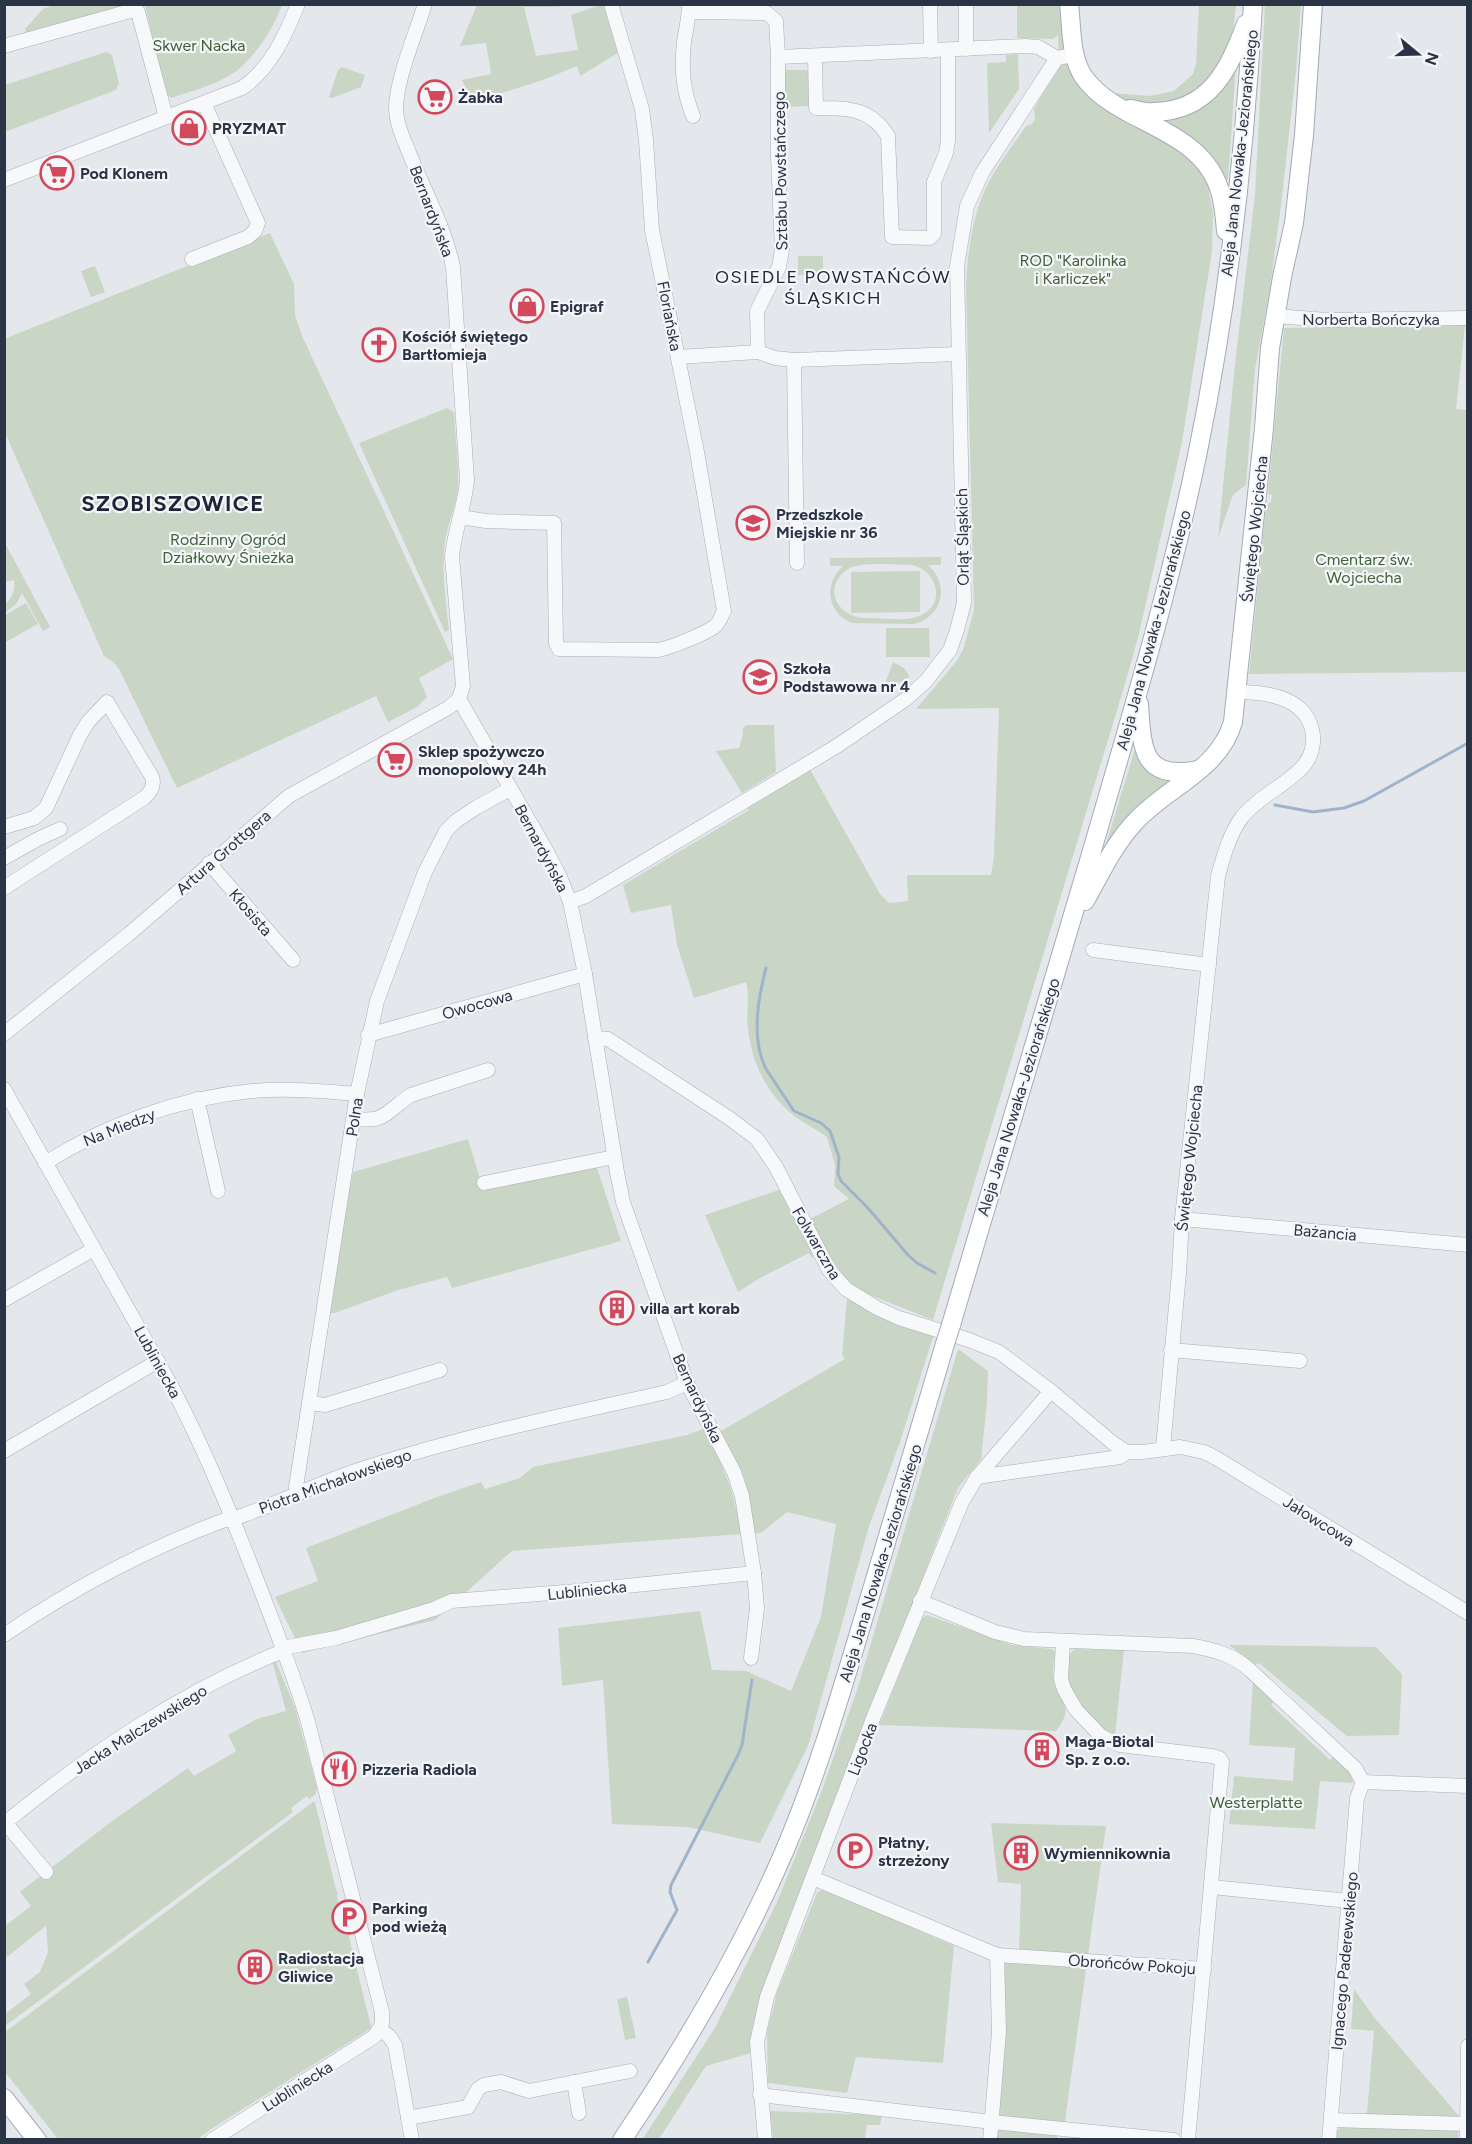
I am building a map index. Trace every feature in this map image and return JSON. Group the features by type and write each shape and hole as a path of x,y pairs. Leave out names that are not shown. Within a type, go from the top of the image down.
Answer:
{"main road":[{"path":"1070,4 1066,57 1096,93 1180,139 1199,154 1211,170 1221,194 1230,257"},
{"name":"Świętego Wojciecha","path":"1237,692 1275,316 1296,203 1304,135 1313,4"},
{"path":"1120,108 1154,112 1175,109 1196,100 1222,76 1229,65 1253,5"},
{"name":"Aleja Jana Nowaka-Jeziorańskiego","path":"622,2139 694,2030 761,1904 810,1787 836,1709 1068,932 1170,578 1199,447 1230,257 1239,182 1253,5"},
{"path":"1139,691 1141,737 1145,753 1155,765 1166,771 1178,774 1200,769"},
{"path":"1068,932 1113,850 1134,823 1148,809 1217,754 1229,734 1237,692"},
{"path":"4,2098 37,2139"}],"street":[{"path":"4,180 242,88 256,79 280,44 298,4"},
{"name":"Bernardyńska","path":"425,4 403,74 396,107 401,132 449,247 453,267 467,480 465,500 453,543 452,557 463,686 459,699 555,868 570,902 585,974 623,1202 687,1383 734,1472 742,1496 757,1608 751,1658"},
{"name":"Floriańska","path":"460,518 554,523 556,643 559,649 658,650 670,648 715,627 721,620 723,611 721,588 652,230 646,140 638,92 611,4"},
{"path":"930,4 931,51"},
{"path":"966,4 966,49"},
{"path":"689,8 684,40 683,69 684,92 693,116"},
{"name":"Sztabu Powstańczego","path":"689,8 767,13 776,21 782,250 779,267 757,311 758,352"},
{"path":"4,46 134,10 138,12 166,117"},
{"path":"778,57 1038,47 1066,57"},
{"path":"815,56 816,108 859,110 885,130 888,136 892,237 930,238 934,234 934,182 946,153 948,141 948,50"},
{"name":"Orląt Śląskich","path":"570,902 586,896 837,747 906,699 936,669 950,650 964,603 957,266 967,206 982,173 1066,57"},
{"path":"192,259 248,237 255,231 258,223 204,103"},
{"name":"Norberta Bończyka","path":"1275,316 1327,320 1467,318"},
{"path":"678,357 758,352 775,358 794,360 958,354"},
{"path":"794,360 797,563"},
{"name":"Świętego Wojciecha","path":"1163,1448 1182,1219 1218,876 1229,839 1242,817 1258,800 1297,773 1306,762 1312,749 1314,735 1305,712 1296,704 1282,698 1237,692"},
{"name":"Artura Grottgera","path":"4,1034 129,934 289,795 448,708 459,699"},
{"path":"4,826 34,818 46,808 80,735 88,722 107,702 152,777 151,791 144,798 4,888"},
{"name":"Polna","path":"298,1492 296,1487 357,1094 377,1001 395,948 437,845 456,821 510,789"},
{"path":"4,858 60,829"},
{"name":"Kłosista","path":"209,863 293,960"},
{"path":"1093,950 1209,965"},
{"name":"Owocowa","path":"368,1035 585,974"},
{"name":"Folwarczna","path":"595,1038 608,1039 738,1124 757,1139 776,1167 829,1270 846,1289 864,1301 899,1318 999,1352 1127,1452"},
{"path":"354,1119 382,1117 400,1101 411,1095 488,1070"},
{"name":"Lubliniecka","path":"4,1089 158,1361 197,1436 233,1518 303,1703 382,2013 380,2030 369,2040 212,2139"},
{"name":"Na Miedzy","path":"45,1163 114,1126 197,1099 262,1091 303,1090 357,1094"},
{"path":"197,1099 218,1191"},
{"path":"484,1183 614,1157"},
{"name":"Bażancia","path":"1182,1219 1467,1245"},
{"path":"4,1300 94,1249"},
{"path":"1171,1350 1300,1361"},
{"path":"4,1451 158,1361"},
{"path":"309,1403 325,1405 440,1370"},
{"name":"Piotra Michałowskiego","path":"4,1635 52,1604 172,1542 298,1492 426,1449 667,1392 687,1383"},
{"name":"Ligocka","path":"765,2139 760,2095 758,2042 767,1997 920,1601 962,1502 977,1477 1051,1391"},
{"name":"Jałowcowa","path":"1163,1448 1180,1447 1204,1452 1216,1458 1467,1614"},
{"path":"977,1477 1120,1457 1127,1452 1163,1448"},
{"name":"Lubliniecka","path":"283,1649 336,1638 452,1602 577,1592 754,1573"},
{"path":"920,1601 1010,1636 1024,1639 1192,1646 1211,1649 1233,1657 1250,1670 1355,1768 1363,1782 1467,1786"},
{"path":"1063,1642 1061,1679 1064,1689 1076,1710 1102,1737 1120,1745 1212,1756 1222,1762 1204,1969"},
{"name":"Jacka Malczewskiego","path":"5,1821 69,1773 148,1720 220,1680 283,1649"},
{"name":"Ignacego Paderewskiego","path":"1329,2139 1357,1798 1363,1782"},
{"path":"5,1821 46,1872"},
{"name":"Obrońców Pokoju","path":"813,1878 997,1955 1204,1969 1188,2139"},
{"path":"1212,1887 1349,1901"},
{"path":"990,2139 999,2032 997,1955"},
{"path":"380,2030 389,2036 395,2045 412,2139"},
{"path":"1467,2046 1467,2139"},
{"path":"408,2118 468,2107 478,2089 484,2085 501,2082 529,2091 630,2071"},
{"path":"574,2082 579,2113"},
{"path":"760,2095 992,2122 1174,2139"},
{"path":"1330,2120 1467,2124"}],"green space":[{"path":"569,4 557,7 524,7 536,56 578,50 571,15 603,4 618,53 580,76 577,66 543,80 473,102 462,80 491,74 486,43 460,46 477,5"},
{"path":"54,5 135,5 26,35 25,29 43,9"},
{"name":"Skwer Nacka","path":"145,5 282,5 267,36 243,65 219,81 171,98 165,92"},
{"name":"ROD \"Karolinka i Karliczek\"","path":"1017,5 1069,5 1083,73 1110,93 1150,96 1174,91 1193,74 1196,64 1199,5 1236,5 1233,33 1223,69 1190,99 1121,108 1180,139 1209,182 1213,212 1212,251 1182,442 1139,634 933,1320 863,1292 838,1269 810,1219 849,1199 834,1186 835,1165 827,1137 785,1108 770,1090 759,1071 750,1039 746,982 694,998 677,945 671,905 631,913 623,885 749,810 745,803 807,764 880,894 889,903 908,901 907,875 991,875 994,856 999,708 916,709 956,662 963,650 974,610 966,283 969,248 974,225 988,183 1026,126 1031,125 1035,120 1034,109 1059,67 1058,35 1053,39 1017,38"},
{"path":"1265,5 1301,5 1296,71 1270,288 1255,369 1246,485 1233,495 1218,538 1255,195"},
{"path":"106,52 112,55 119,83 116,90 5,132 5,85"},
{"path":"1018,54 1019,89 989,133 987,63 1006,62 1006,55"},
{"path":"1236,66 1228,179 1226,181 1157,118"},
{"path":"342,67 365,75 361,87 332,98 329,97 338,70"},
{"path":"785,70 813,70 812,106 785,107"},
{"name":"Rodzinny Ogród Działkowy Śnieżka","path":"270,233 294,284 295,315 303,338 453,659 419,678 427,697 417,707 388,722 376,696 177,788 119,669 104,656 5,433 4,339"},
{"path":"798,256 823,256 823,275 798,275"},
{"path":"95,266 105,292 91,297 81,271"},
{"name":"Cmentarz św. Wojciecha","path":"1465,325 1456,409 1468,410 1467,672 1249,674 1266,505 1271,502 1272,495 1268,494 1284,328"},
{"path":"447,408 454,412 458,487 446,534 444,552 444,586 449,630 445,632 359,443"},
{"path":"5,543 50,627 43,631 22,593 16,604 5,613 5,604 13,594 14,580 5,582"},
{"path":"941,557 941,565 928,565 935,573 941,590 937,607 924,620 914,624 852,623 837,612 833,605 830,589 832,581 843,566 830,566 830,558","holes":["869,564 912,565 920,568 932,580 936,595 930,609 922,615 895,619 856,617 847,613 836,600 834,592 836,584 840,576 848,569"]},
{"path":"920,571 920,612 851,613 851,572"},
{"path":"26,603 38,624 6,642 5,615"},
{"path":"886,628 929,628 930,657 886,657"},
{"path":"893,662 904,668 910,677 882,692"},
{"path":"746,725 774,725 776,772 742,793 716,751 739,748 743,728"},
{"path":"1135,747 1173,779 1102,857 1135,749"},
{"path":"468,1139 483,1189 596,1165 621,1241 452,1288 447,1277 398,1290 335,1313 327,1313 353,1172"},
{"path":"779,1190 813,1251 812,1259 809,1253 738,1292 705,1215"},
{"path":"847,1299 890,1320 934,1334 899,1445 869,1526 808,1746 760,1843 688,1827 612,1824 603,1680 562,1686 558,1628 700,1611 712,1670 746,1671 791,1691 821,1617 836,1524 787,1512 761,1533 751,1534 747,1492 721,1431 845,1359 842,1355"},
{"path":"958,1349 988,1371 981,1459 958,1488 938,1538 755,2017 751,2053 706,2066 659,2139 642,2140 715,2028 777,1902 822,1790 858,1687"},
{"path":"706,1428 731,1488 742,1534 512,1551 435,1620 302,1653 275,1597 318,1581 306,1548 481,1482 485,1489 520,1478 533,1467 687,1435"},
{"path":"927,1615 1012,1645 1052,1649 1055,1652 1054,1682 1066,1710 1062,1723 1056,1731 879,1725 922,1618"},
{"path":"1229,1645 1376,1647 1402,1674 1399,1735 1347,1736 1259,1663 1255,1665"},
{"path":"1075,1649 1124,1650 1115,1735 1093,1719 1070,1686 1068,1665 1070,1654"},
{"path":"275,1659 295,1708 317,1788 315,1795 309,1799 307,1796 291,1808 293,1812 5,2026 5,2014 31,1994 24,1984 40,1972 48,1952 46,1926 7,1957 5,1953 5,1926 31,1906 20,1892 112,1821 188,1768 194,1776 236,1751 228,1735 257,1719 286,1711 272,1660"},
{"name":"Westerplatte","path":"1253,1682 1275,1700 1271,1705 1330,1760 1334,1755 1351,1770 1353,1783 1320,1781 1315,1829 1229,1824 1234,1776 1293,1781 1295,1748 1249,1745"},
{"path":"315,1802 339,1905 341,1904 370,2029 198,2139 58,2139 5,2072 5,2032"},
{"path":"991,1823 1106,1826 1064,2128 1058,2128 1057,2139 990,2140 997,1955 1019,1956 1021,1884 998,1882"},
{"path":"824,1889 954,1946 943,2063 856,2057 847,2093 768,2083 767,2033 777,1993 817,1893"},
{"path":"1354,1989 1373,2016 1459,2116 1458,2139 1337,2140 1337,2131 1341,2127 1345,2127 1367,2113 1374,2031 1351,2029"},
{"path":"627,1997 636,2038 625,2040 617,1999"},
{"path":"770,2111 882,2115 880,2125 867,2125 865,2139 773,2140"}],"waterway":[{"path":"1275,805 1313,812 1344,808 1364,801 1468,743"},
{"path":"766,968 757,1019 761,1058 766,1069 794,1111 821,1123 830,1131 839,1157 838,1174 841,1181 867,1207 908,1255 935,1273"},
{"path":"648,1962 677,1910 670,1892 671,1885 742,1745 752,1680"}],"place":[{"name":"Żabka","path":"435,97"},
{"name":"PRYZMAT","path":"189,128"},
{"name":"Pod Klonem","path":"57,173"},
{"name":"Epigraf","path":"527,306"},
{"name":"Kościół świętego Bartłomieja","path":"379,345"},
{"name":"Przedszkole Miejskie nr 36","path":"753,523"},
{"name":"Szkoła Podstawowa nr 4","path":"760,677"},
{"name":"Sklep spożywczo monopolowy 24h","path":"395,760"},
{"name":"villa art korab","path":"617,1308"},
{"name":"Maga-Biotal Sp. z o.o.","path":"1042,1750"},
{"name":"Pizzeria Radiola","path":"339,1769"},
{"name":"Płatny, strzeżony","path":"855,1851"},
{"name":"Wymiennikownia","path":"1021,1853"},
{"name":"Parking pod wieżą","path":"349,1917"},
{"name":"Radiostacja Gliwice","path":"255,1967"}],"district":[{"name":"OSIEDLE POWSTAŃCÓW ŚLĄSKICH","path":"833,287"},
{"name":"SZOBISZOWICE","path":"173,503"}]}
